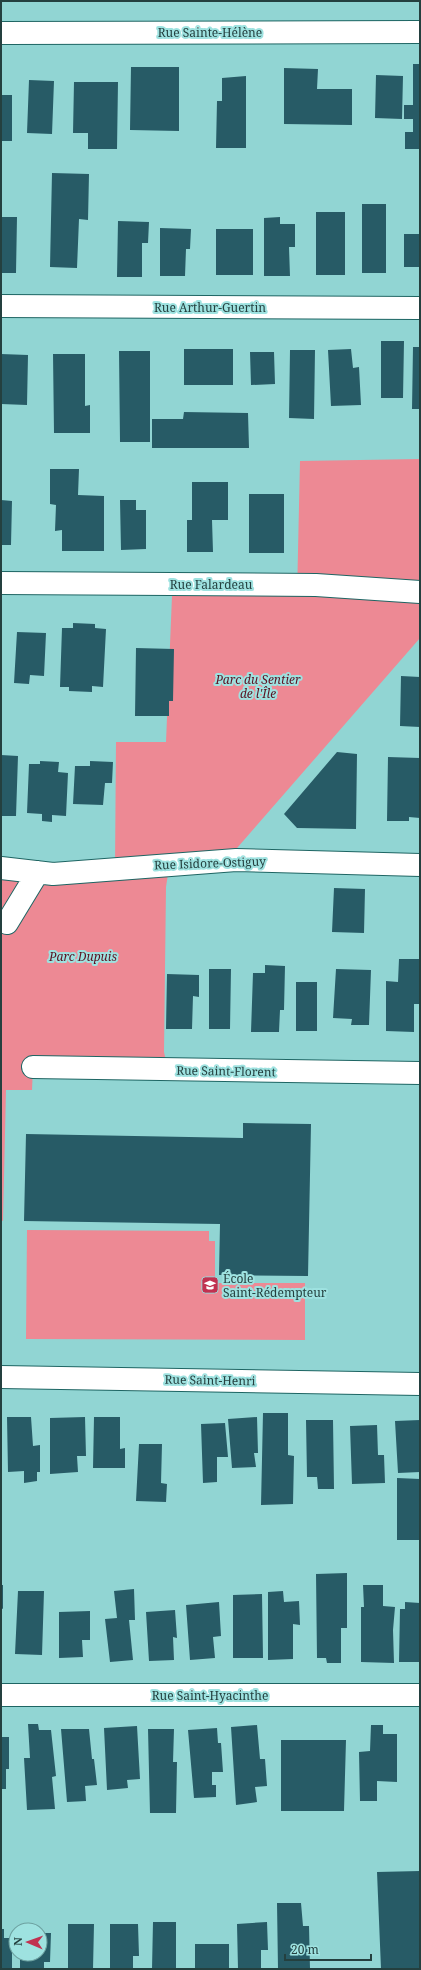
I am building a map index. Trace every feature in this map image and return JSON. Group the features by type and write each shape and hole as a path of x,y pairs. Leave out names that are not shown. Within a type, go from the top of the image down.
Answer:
{"street":[{"name":"Rue Sainte-Hélène","path":"1,33 420,32"},
{"name":"Rue Arthur-Guertin","path":"1,306 420,308"},
{"name":"Rue Falardeau","path":"1,583 316,585 420,592"},
{"name":"Rue Isidore-Ostiguy","path":"1,868 53,874 236,860 420,865"},
{"path":"7,923 38,872"},
{"name":"Rue Saint-Florent","path":"33,1067 420,1073"},
{"name":"Rue Saint-Henri","path":"1,1377 420,1384"},
{"name":"Rue Saint-Hyacinthe","path":"1,1695 420,1696"}],"green space":[{"name":"Parc du Sentier de l'Île","path":"420,459 420,638 217,871 168,874 166,887 164,1052 168,1070 33,1067 32,1090 6,1090 3,1221 1,1220 1,868 115,868 116,742 166,742 172,596 297,596 300,461"},
{"path":"27,1230 209,1231 209,1241 215,1241 215,1283 305,1283 305,1340 26,1339"}],"building":[{"path":"413,64 420,64 420,149 405,149 405,132 413,132 413,119 404,119 404,105 413,105"},
{"path":"131,67 179,67 179,131 130,130"},
{"path":"284,68 318,69 317,89 352,89 352,125 284,124"},
{"path":"376,75 403,76 402,119 375,118"},
{"path":"246,76 246,148 216,148 217,101 222,101 222,78"},
{"path":"29,80 54,81 52,134 27,133"},
{"path":"74,82 118,82 117,149 88,149 88,133 73,133"},
{"path":"1,95 12,95 12,141 1,141"},
{"path":"52,173 89,174 88,220 79,219 77,268 50,267"},
{"path":"362,204 386,204 386,273 362,273"},
{"path":"316,212 345,212 345,275 316,275"},
{"path":"1,217 17,217 16,273 1,273"},
{"path":"280,217 280,224 295,224 295,247 289,247 290,276 264,276 264,218"},
{"path":"118,221 149,222 148,243 142,243 142,277 117,277"},
{"path":"160,228 191,229 190,249 186,249 185,276 160,276"},
{"path":"216,229 253,229 253,275 216,275"},
{"path":"404,234 420,234 420,267 404,267"},
{"path":"381,341 404,341 403,398 381,398"},
{"path":"413,347 420,347 420,409 412,409"},
{"path":"184,349 233,349 233,385 184,385"},
{"path":"351,349 353,368 359,367 361,405 331,406 328,350"},
{"path":"290,350 315,350 314,419 289,418"},
{"path":"119,351 150,351 150,442 120,442"},
{"path":"250,352 274,352 275,384 251,385"},
{"path":"1,354 28,355 27,405 1,404"},
{"path":"53,354 85,354 85,406 90,405 90,433 54,433"},
{"path":"184,412 248,413 249,448 152,448 152,419 183,419"},
{"path":"50,469 79,469 78,495 104,496 104,551 62,551 62,530 55,531 56,505 50,504"},
{"path":"192,482 228,482 228,520 212,520 213,552 187,552 187,520 192,520"},
{"path":"249,494 284,494 284,553 249,553"},
{"path":"1,500 12,501 11,545 1,545"},
{"path":"120,500 136,500 136,510 146,510 146,549 121,550"},
{"path":"73,623 95,624 95,628 106,629 103,687 92,686 92,692 69,691 69,687 60,687 62,628 73,628"},
{"path":"17,632 46,633 44,676 30,675 29,684 14,683"},
{"path":"136,648 174,649 173,701 169,701 169,716 135,716"},
{"path":"401,676 420,677 420,727 400,726"},
{"path":"337,752 357,754 356,829 297,828 284,814"},
{"path":"1,755 18,756 16,816 1,816"},
{"path":"388,757 420,758 420,818 409,817 409,821 387,821"},
{"path":"40,761 59,762 58,772 68,773 66,816 52,815 52,822 42,821 42,814 27,813 29,764 40,764"},
{"path":"90,761 113,762 112,783 105,783 103,805 73,804 75,766 90,766"},
{"path":"334,888 365,889 364,933 332,932"},
{"path":"399,959 420,959 419,1004 414,1004 414,1032 386,1031 386,981 398,982"},
{"path":"265,965 285,966 284,1010 280,1010 279,1032 251,1032 253,973 265,973"},
{"path":"209,969 231,969 230,1029 209,1029"},
{"path":"336,969 371,970 369,1025 351,1025 352,1019 333,1018"},
{"path":"167,974 199,975 199,997 193,996 192,1029 166,1029"},
{"path":"296,982 317,982 317,1031 296,1031"},
{"name":"École Saint-Rédempteur","path":"243,1123 311,1124 308,1276 219,1275 220,1224 24,1221 26,1134 243,1138"},
{"path":"263,1413 288,1413 288,1455 294,1456 293,1504 261,1505"},
{"path":"7,1417 31,1417 33,1446 40,1445 40,1472 37,1472 37,1481 24,1483 24,1471 8,1472"},
{"path":"85,1417 86,1456 77,1456 78,1472 50,1474 50,1418"},
{"path":"94,1417 120,1417 120,1449 125,1448 125,1468 93,1468"},
{"path":"257,1417 258,1453 254,1453 256,1467 232,1468 228,1419"},
{"path":"306,1420 333,1420 334,1489 318,1489 317,1477 307,1477"},
{"path":"420,1420 420,1472 398,1473 395,1421"},
{"path":"225,1423 228,1457 217,1457 217,1482 203,1483 201,1424"},
{"path":"377,1425 378,1455 384,1455 385,1483 352,1484 350,1426"},
{"path":"139,1444 162,1444 161,1483 167,1484 166,1502 136,1501"},
{"path":"397,1478 420,1479 420,1540 397,1540"},
{"path":"347,1573 347,1628 341,1628 341,1663 327,1663 326,1658 317,1658 316,1574"},
{"path":"1,1585 3,1585 3,1609 1,1608"},
{"path":"363,1585 383,1585 383,1606 395,1607 393,1630 394,1663 361,1662 361,1607 364,1607"},
{"path":"134,1589 135,1620 129,1620 133,1660 110,1662 105,1619 117,1618 114,1591"},
{"path":"18,1591 44,1591 42,1655 15,1654"},
{"path":"283,1591 284,1602 299,1601 300,1625 293,1624 293,1659 268,1660 268,1592"},
{"path":"262,1594 263,1658 233,1658 233,1595"},
{"path":"219,1602 221,1636 213,1637 215,1658 190,1660 186,1605"},
{"path":"405,1602 420,1603 420,1662 399,1662 400,1609 405,1609"},
{"path":"175,1610 177,1638 173,1637 174,1660 149,1661 146,1612"},
{"path":"90,1611 90,1640 82,1640 83,1657 59,1658 59,1612"},
{"path":"28,1724 38,1724 39,1730 51,1730 56,1776 52,1777 55,1809 27,1810 24,1758 30,1758"},
{"path":"257,1725 260,1759 265,1759 267,1786 255,1787 257,1802 236,1805 231,1727"},
{"path":"371,1725 383,1725 383,1734 397,1734 397,1782 377,1781 377,1801 360,1801 359,1752 370,1751"},
{"path":"137,1726 140,1779 127,1780 128,1788 107,1790 104,1728"},
{"path":"217,1728 218,1743 221,1743 223,1772 212,1772 212,1785 216,1785 216,1797 194,1798 188,1730"},
{"path":"61,1729 89,1729 92,1759 94,1759 97,1785 85,1786 86,1801 67,1802"},
{"path":"148,1729 174,1729 173,1762 177,1762 176,1813 150,1813"},
{"path":"1,1737 9,1737 9,1769 6,1769 6,1789 1,1789"},
{"path":"281,1740 346,1740 344,1811 281,1811"},
{"path":"420,1871 420,1969 381,1969 377,1872"},
{"path":"277,1903 301,1903 303,1926 309,1926 310,1969 278,1969"},
{"path":"153,1922 176,1922 176,1969 152,1969"},
{"path":"267,1922 268,1950 261,1950 261,1969 238,1969 237,1924"},
{"path":"68,1924 94,1924 93,1969 68,1969"},
{"path":"110,1924 138,1924 139,1956 133,1956 133,1969 110,1969"},
{"path":"1,1929 4,1929 4,1938 8,1938 8,1962 12,1962 12,1969 1,1969"},
{"path":"48,1933 51,1933 50,1962 48,1962"},
{"path":"195,1944 229,1944 229,1969 195,1969"},
{"path":"20,1962 44,1962 44,1969 20,1969"}],"place":[{"name":"École Saint-Rédempteur","path":"210,1285"}],"park label":[{"name":"Parc Dupuis","path":"83,956"}]}
